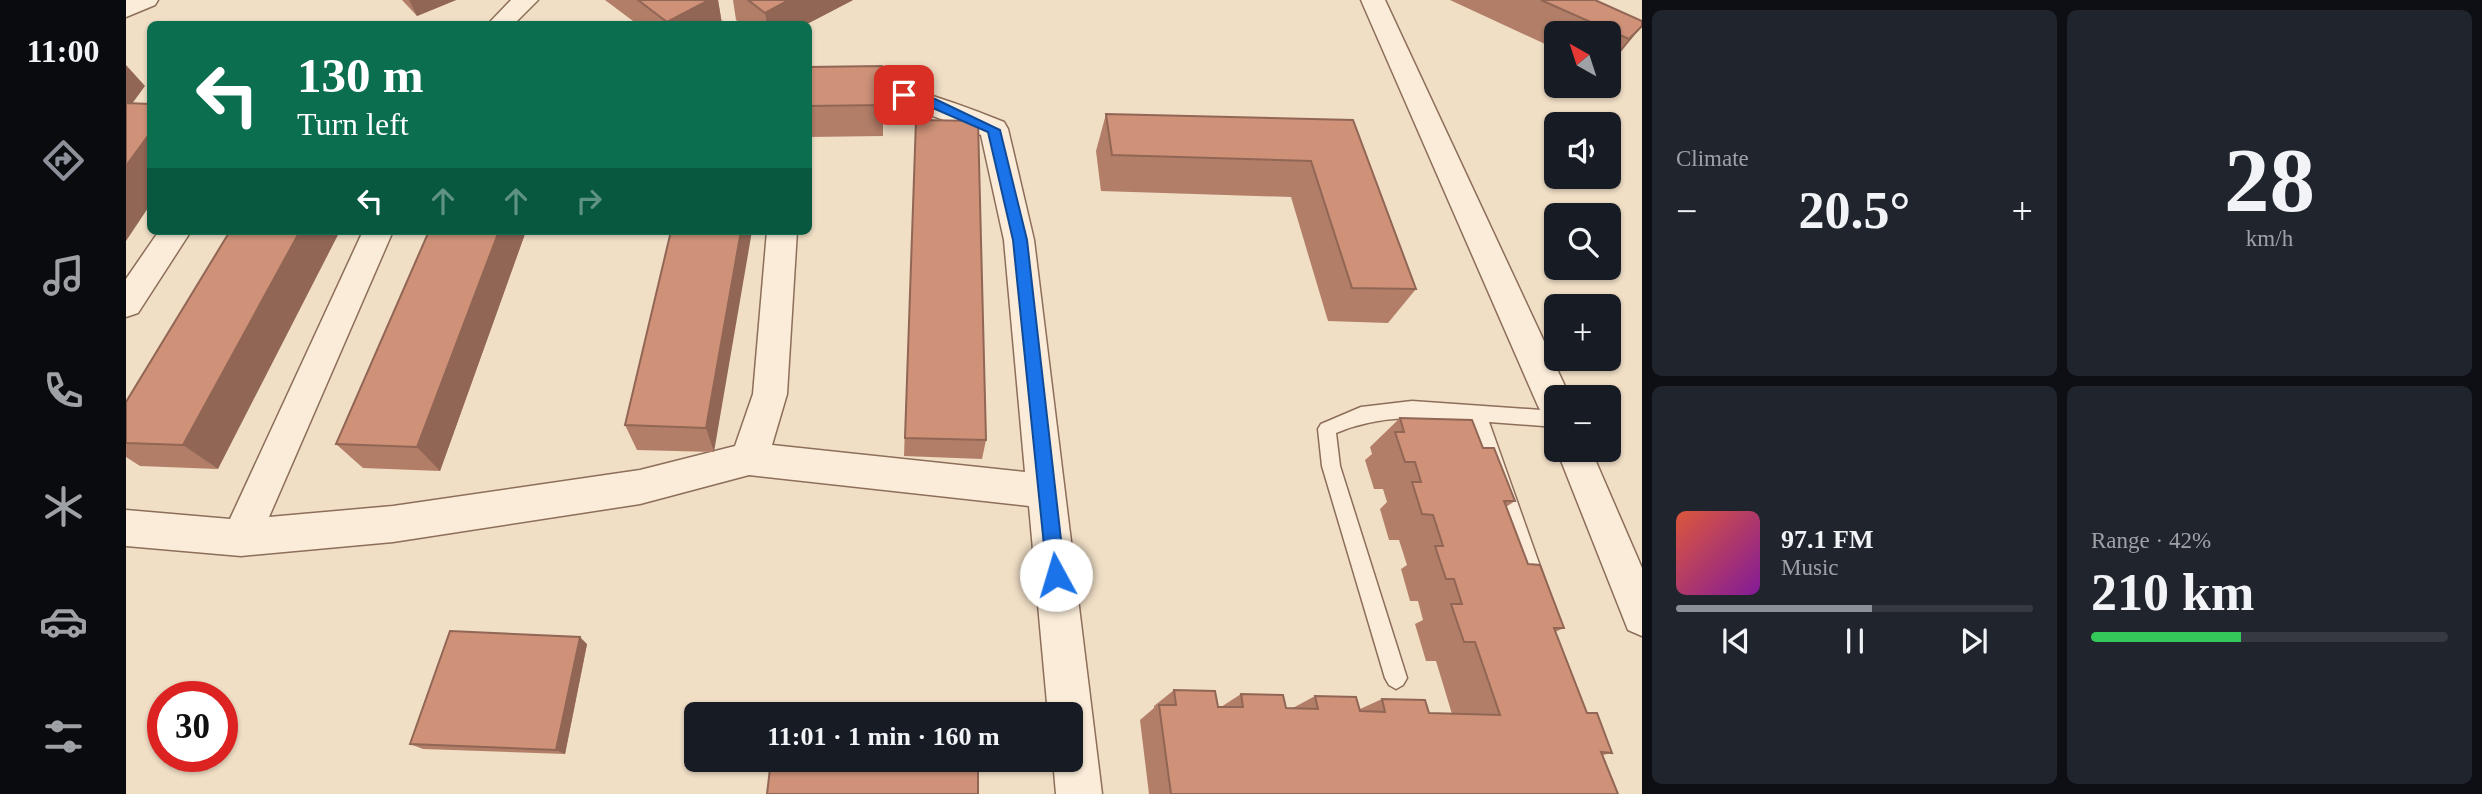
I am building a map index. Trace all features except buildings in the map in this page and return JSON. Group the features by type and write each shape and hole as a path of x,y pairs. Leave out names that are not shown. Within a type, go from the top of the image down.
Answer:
{"street":[{"path":"126,9 146,0"},
{"path":"503,21 526,0"},
{"path":"1373,0 1547,385"},
{"path":"812,79 850,81 930,102 994,130 1020,240 1069,702"},
{"path":"126,304 173,235"},
{"path":"241,538 376,235"},
{"path":"749,459 769,394 782,235"},
{"path":"126,528 241,538 393,524 640,487 749,459 1047,491"},
{"path":"1578,462 1642,615"},
{"path":"1077,772 1079,794"}],"lane":[{"path":"1396,678 1331,466 1327,429 1361,415 1412,409 1544,418"},
{"path":"1477,414 1546,610"}],"route":[{"path":"904,95 930,102 994,130 1020,240 1056,575"}]}
